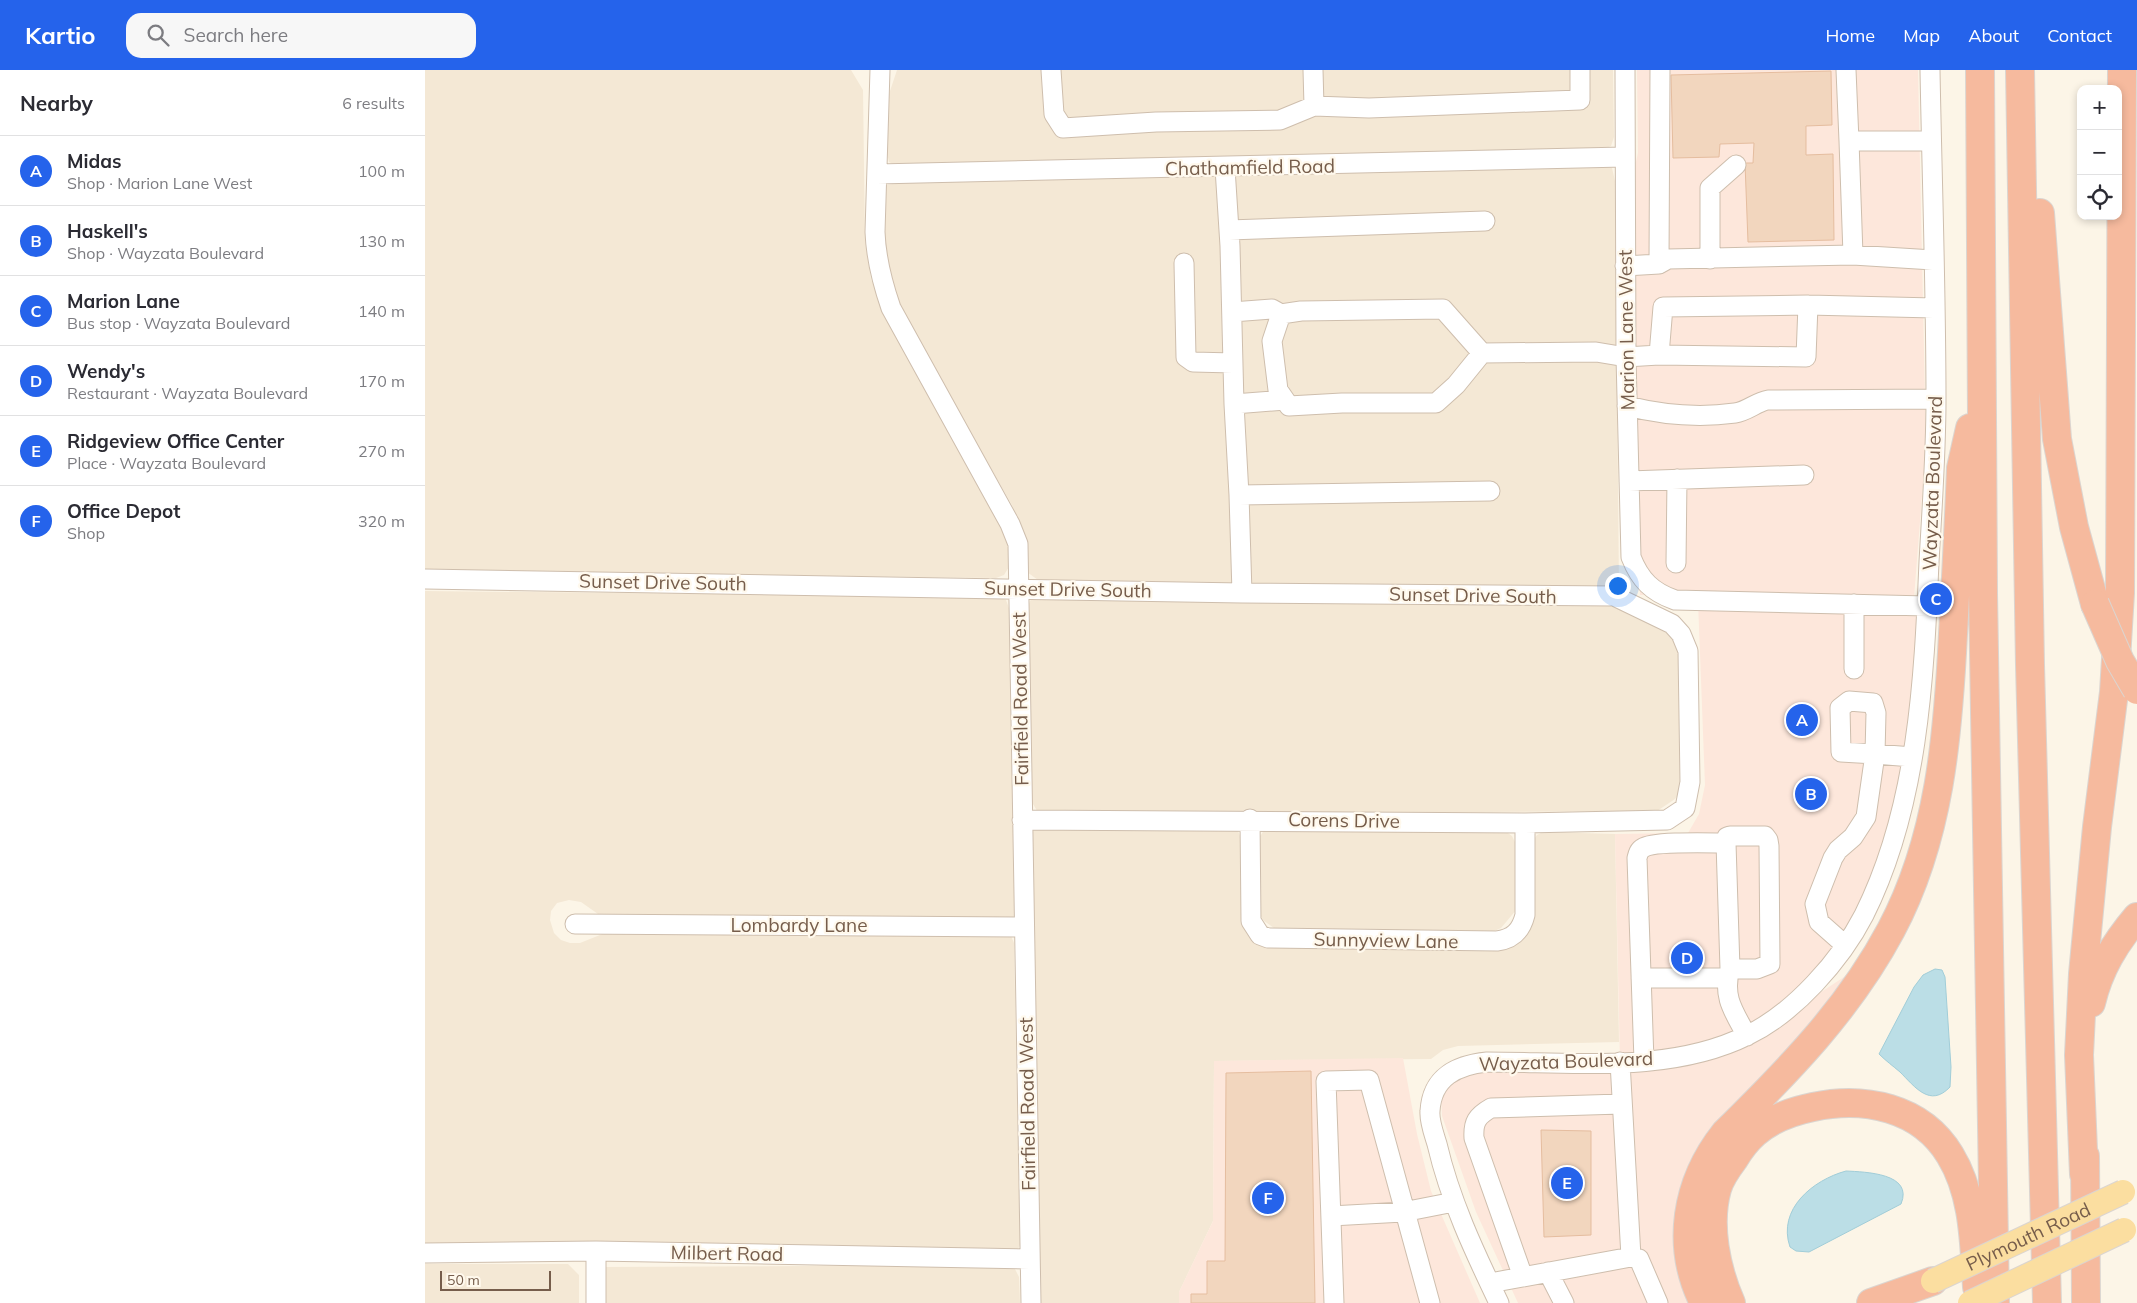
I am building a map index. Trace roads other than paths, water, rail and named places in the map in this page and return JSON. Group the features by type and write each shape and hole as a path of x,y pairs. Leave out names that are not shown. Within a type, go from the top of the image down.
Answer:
{"highway":[{"path":"1980,70 1981,383 1995,1303"},
{"path":"2021,70 2030,665 2047,1303"},
{"path":"2031,70 2057,438 2074,527 2095,604 2120,661 2137,690"},
{"path":"2086,1303 2084,1174 2079,1046 2083,974 2097,827 2114,692 2119,603 2130,263 2122,70"},
{"path":"1704,1303 1693,1276 1688,1257 1687,1236 1693,1192 1704,1165 1711,1151 1725,1133 1822,1033 1858,985 1891,929 1912,885 1927,837 1943,771 1948,725 1961,468 1981,383"},
{"path":"2084,1174 2087,1054 2091,1006 2096,982 2106,960 2115,944 2137,917"},
{"path":"1731,1303 1723,1284 1716,1255 1714,1236 1717,1188 1728,1166 1756,1132 1772,1121 1798,1110 1841,1102 1870,1103 1885,1106 1917,1122 1939,1140 1950,1154 1964,1184 1969,1202 1978,1303"},
{"path":"1716,1255 1750,1303"},
{"path":"1871,1303 1933,1281"}],"main road":[{"name":"Plymouth Road","path":"1933,1281 2123,1192"},
{"name":"Plymouth Road","path":"1970,1303 2124,1230"}],"street":[{"name":"Fairfield Road West","path":"880,70 875,232 876,258 881,281 891,308 1010,524 1018,544 1031,1303"},
{"path":"1051,70 1054,114 1063,128 1156,122 1280,120 1314,106 1369,108 1580,100 1580,70"},
{"path":"1313,70 1314,106"},
{"name":"Marion Lane West","path":"1625,70 1624,157 1627,406 1631,557 1638,574 1647,585 1661,595 1675,600 1854,604"},
{"path":"1659,264 1660,70"},
{"path":"1846,70 1853,255"},
{"name":"Wayzata Boulevard","path":"1499,1303 1454,1202 1440,1158 1430,1112 1438,1084 1446,1074 1457,1068 1478,1063 1644,1061 1708,1050 1747,1036 1771,1022 1798,1000 1845,945 1863,917 1891,847 1912,757 1927,606 1936,399 1930,70"},
{"path":"1849,141 1931,140"},
{"name":"Chathamfield Road","path":"877,174 1225,168 1624,157"},
{"path":"1710,259 1710,188 1735,166"},
{"path":"1225,168 1229,230 1242,593"},
{"path":"1229,230 1485,221"},
{"path":"1625,266 1659,264 1668,259 1853,255 1933,260"},
{"path":"1184,263 1186,357 1193,362 1233,363"},
{"path":"1232,312 1272,309 1281,314 1301,311 1443,309 1482,352 1596,352 1626,357 1659,355 1806,357 1808,305"},
{"path":"1659,355 1663,307 1808,305 1934,308"},
{"path":"1281,314 1272,341 1279,390 1289,406 1342,403 1436,404 1456,385 1482,352"},
{"path":"1627,406 1675,415 1735,412 1748,409 1758,402 1768,400 1936,399"},
{"path":"1234,404 1285,400"},
{"path":"1629,481 1804,475"},
{"path":"1676,563 1677,479"},
{"path":"1239,495 1490,491"},
{"name":"Sunset Drive South","path":"425,579 1242,593 1614,596 1672,624 1681,634 1688,651 1690,782 1685,808 1667,820"},
{"path":"1854,669 1854,604 1927,606"},
{"path":"1845,945 1819,922 1815,904 1837,850 1853,837 1865,817 1875,754 1912,757"},
{"name":"Corens Drive","path":"1022,820 1249,819 1525,823 1667,820"},
{"name":"Sunnyview Lane","path":"1249,819 1251,921 1260,935 1268,938 1497,941 1515,935 1522,926 1525,915 1525,823"},
{"path":"1641,978 1729,974 1757,969 1770,964 1769,840 1760,835 1729,836 1727,843 1729,974 1728,997 1747,1036"},
{"path":"1644,1061 1639,852 1648,846 1656,845 1727,843"},
{"name":"Lombardy Lane","path":"575,924 1024,927"},
{"path":"1620,1062 1631,1257"},
{"path":"1334,1303 1326,1081 1369,1080 1403,1212 1430,1303"},
{"path":"1523,1277 1474,1138 1473,1124 1480,1114 1491,1108 1621,1104"},
{"path":"1331,1216 1403,1212 1454,1202"},
{"path":"596,1251 596,1303"},
{"name":"Milbert Road","path":"425,1253 596,1251 1030,1259"},
{"path":"1490,1283 1631,1257 1639,1259 1658,1303"},
{"path":"1548,1272 1564,1303"}],"water":[{"path":"1935,969 1942,970 1945,977 1951,1067 1950,1087 1936,1096 1923,1093 1917,1089 1879,1054 1914,987 1923,975"},
{"path":"1846,1171 1875,1174 1894,1180 1901,1186 1903,1194 1901,1204 1809,1252 1796,1251 1790,1247 1787,1233 1789,1220 1793,1209 1801,1198 1821,1181"}],"place":[{"name":"Marion Lane","path":"1936,599"},
{"name":"Midas","path":"1802,720"},
{"name":"Haskell's","path":"1811,794"},
{"name":"Wendy's","path":"1687,958"},
{"name":"Ridgeview Office Center","path":"1567,1183"},
{"name":"Office Depot","path":"1268,1198"}]}
